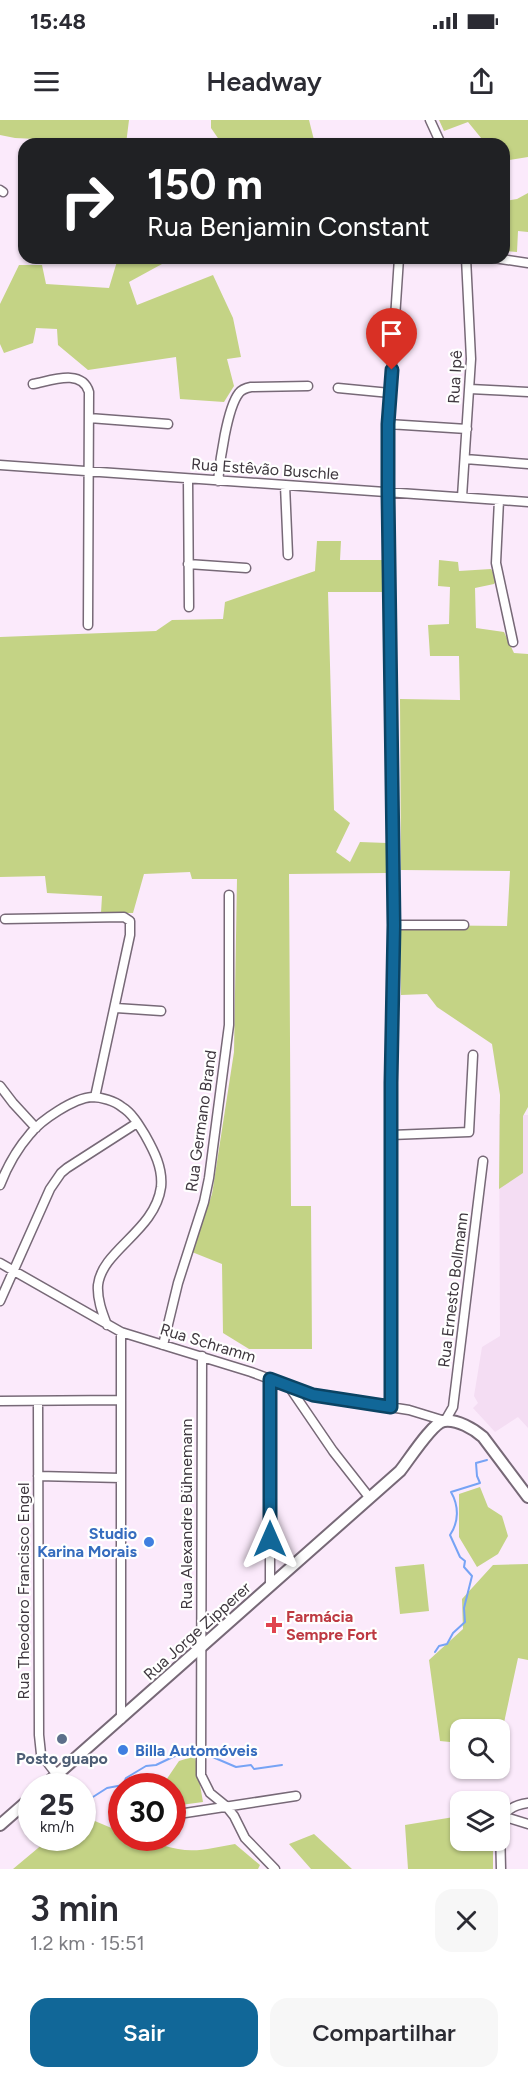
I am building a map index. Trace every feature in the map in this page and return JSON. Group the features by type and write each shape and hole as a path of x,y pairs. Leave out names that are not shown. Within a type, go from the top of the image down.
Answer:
{"main road":[{"name":"Rua Jorge Zipperer","path":"59,1773 400,1471 430,1431 445,1421"},
{"path":"445,1421 467,1426 483,1437 528,1497"},
{"path":"0,1825 18,1809"}],"street":[{"path":"430,120 438,138"},
{"path":"510,260 528,263"},
{"path":"391,1407 394,925 388,424 399,264"},
{"name":"Rua Ipê","path":"462,497 472,344 466,264"},
{"path":"33,384 68,377 84,383 88,392 88,625"},
{"path":"218,481 226,431 238,394 251,387 308,386"},
{"path":"338,388 390,393"},
{"path":"470,389 528,392"},
{"path":"89,418 168,424"},
{"path":"388,424 467,429"},
{"path":"465,459 528,464"},
{"name":"Rua Estêvão Buschle","path":"0,465 528,502"},
{"path":"188,478 189,607"},
{"path":"285,485 288,555"},
{"path":"500,500 495,563 513,642"},
{"path":"188,564 246,568"},
{"name":"Rua Germano Brand","path":"163,1345 178,1283 204,1202 210,1171 228,1025 229,895"},
{"path":"5,919 128,918 131,924 130,934 116,1008 95,1097"},
{"path":"394,925 464,925"},
{"path":"116,1008 161,1011"},
{"path":"391,1135 469,1132 473,1055"},
{"path":"0,1086 36,1128"},
{"path":"0,1185 16,1154 36,1128 69,1105 85,1098 95,1097 121,1106 137,1123 157,1160 161,1173 161,1187 151,1214 109,1262 100,1278 100,1303 107,1325"},
{"path":"0,1301 50,1189 61,1173 137,1123"},
{"name":"Rua Ernesto Bollmann","path":"445,1421 453,1407 483,1161"},
{"name":"Rua Schramm","path":"0,1263 121,1332 202,1356 270,1379 289,1388 333,1451 369,1497"},
{"path":"121,1332 121,1719"},
{"name":"Rua Alexandre Bühnemann","path":"202,1356 201,1774 210,1793 234,1816 245,1838 275,1869"},
{"path":"270,1379 270,1585"},
{"path":"289,1388 319,1397 427,1414 445,1421"},
{"path":"0,1401 121,1400"},
{"name":"Rua Theodoro Francisco Engel","path":"38,1401 39,1741 41,1754 55,1773"},
{"path":"38,1476 121,1478"},
{"path":"186,1813 296,1796"},
{"path":"510,1809 528,1803"},
{"path":"510,1818 528,1824"},
{"path":"501,1851 501,1869"}],"shaded area":[{"path":"499,1114 528,1115 528,1428 518,1417 495,1432 473,1408 478,1403 474,1396 482,1347 500,1336"}],"green space":[{"path":"0,120 129,120 127,138 18,138 0,135"},
{"path":"211,120 309,120 314,138 218,138 211,128"},
{"path":"439,120 528,120 528,157 510,160 510,138 481,138 468,122 444,131"},
{"path":"528,193 528,232 518,231 517,252 510,251 510,200"},
{"path":"116,264 162,264 129,282 137,305 213,275 233,318 241,357 227,359 234,386 224,402 180,399 176,357 88,370 58,345 57,329 36,328 33,343 4,353 0,344 0,304 19,265 42,265 46,284 109,288"},
{"path":"317,541 341,541 340,560 383,560 384,592 328,592 334,810 350,823 336,852 350,862 360,842 387,843 386,873 289,874 291,1206 311,1206 312,1349 249,1349 223,1333 222,1264 192,1252 212,1194 234,1052 237,879 192,879 190,872 144,874 133,913 101,913 102,896 47,893 45,876 0,877 0,637 156,631 172,620 223,619 225,602 315,571"},
{"path":"439,560 458,562 459,571 491,569 497,579 494,584 475,588 476,628 504,632 514,653 528,654 528,1107 523,1116 523,1173 499,1189 500,1095 492,1044 437,1007 427,994 401,995 400,925 507,926 510,871 401,870 400,699 460,700 459,656 430,656 428,625 449,624 450,587 438,586"},
{"path":"480,1487 488,1507 502,1516 508,1536 498,1554 477,1567 459,1537 459,1494"},
{"path":"424,1564 429,1611 400,1614 395,1567"},
{"path":"528,1564 528,1660 518,1658 505,1719 450,1719 450,1742 440,1741 429,1660 463,1629 462,1599 493,1565"},
{"path":"195,1756 203,1802 186,1804 186,1773 171,1773 179,1761"},
{"path":"450,1818 450,1851 493,1851 493,1869 408,1869 405,1825"},
{"path":"96,1821 108,1827 108,1851 186,1851 235,1844 260,1865 258,1869 13,1869 34,1851 96,1851"},
{"path":"314,1834 352,1869 311,1869 289,1844"}],"waterway":[{"path":"435,1652 439,1646 447,1644 453,1633 465,1622 464,1608 472,1576 464,1567 465,1561 460,1557 450,1535 457,1514 451,1492 480,1483 476,1463 487,1460"},
{"path":"96,1795 107,1788 123,1785 126,1778 146,1766 156,1765 177,1755 195,1751"},
{"path":"208,1755 236,1767 251,1765 254,1769 282,1765"}],"place":[{"name":"Studio Karina Morais","path":"149,1542"},
{"name":"Farmácia Sempre Fort","path":"274,1625"},
{"name":"Posto guapo","path":"62,1739"},
{"name":"Billa Automóveis","path":"123,1750"}],"route":[{"path":"270,1539 270,1379 289,1388 313,1395 391,1407 391,1083 394,925 388,424 392,370"}]}
